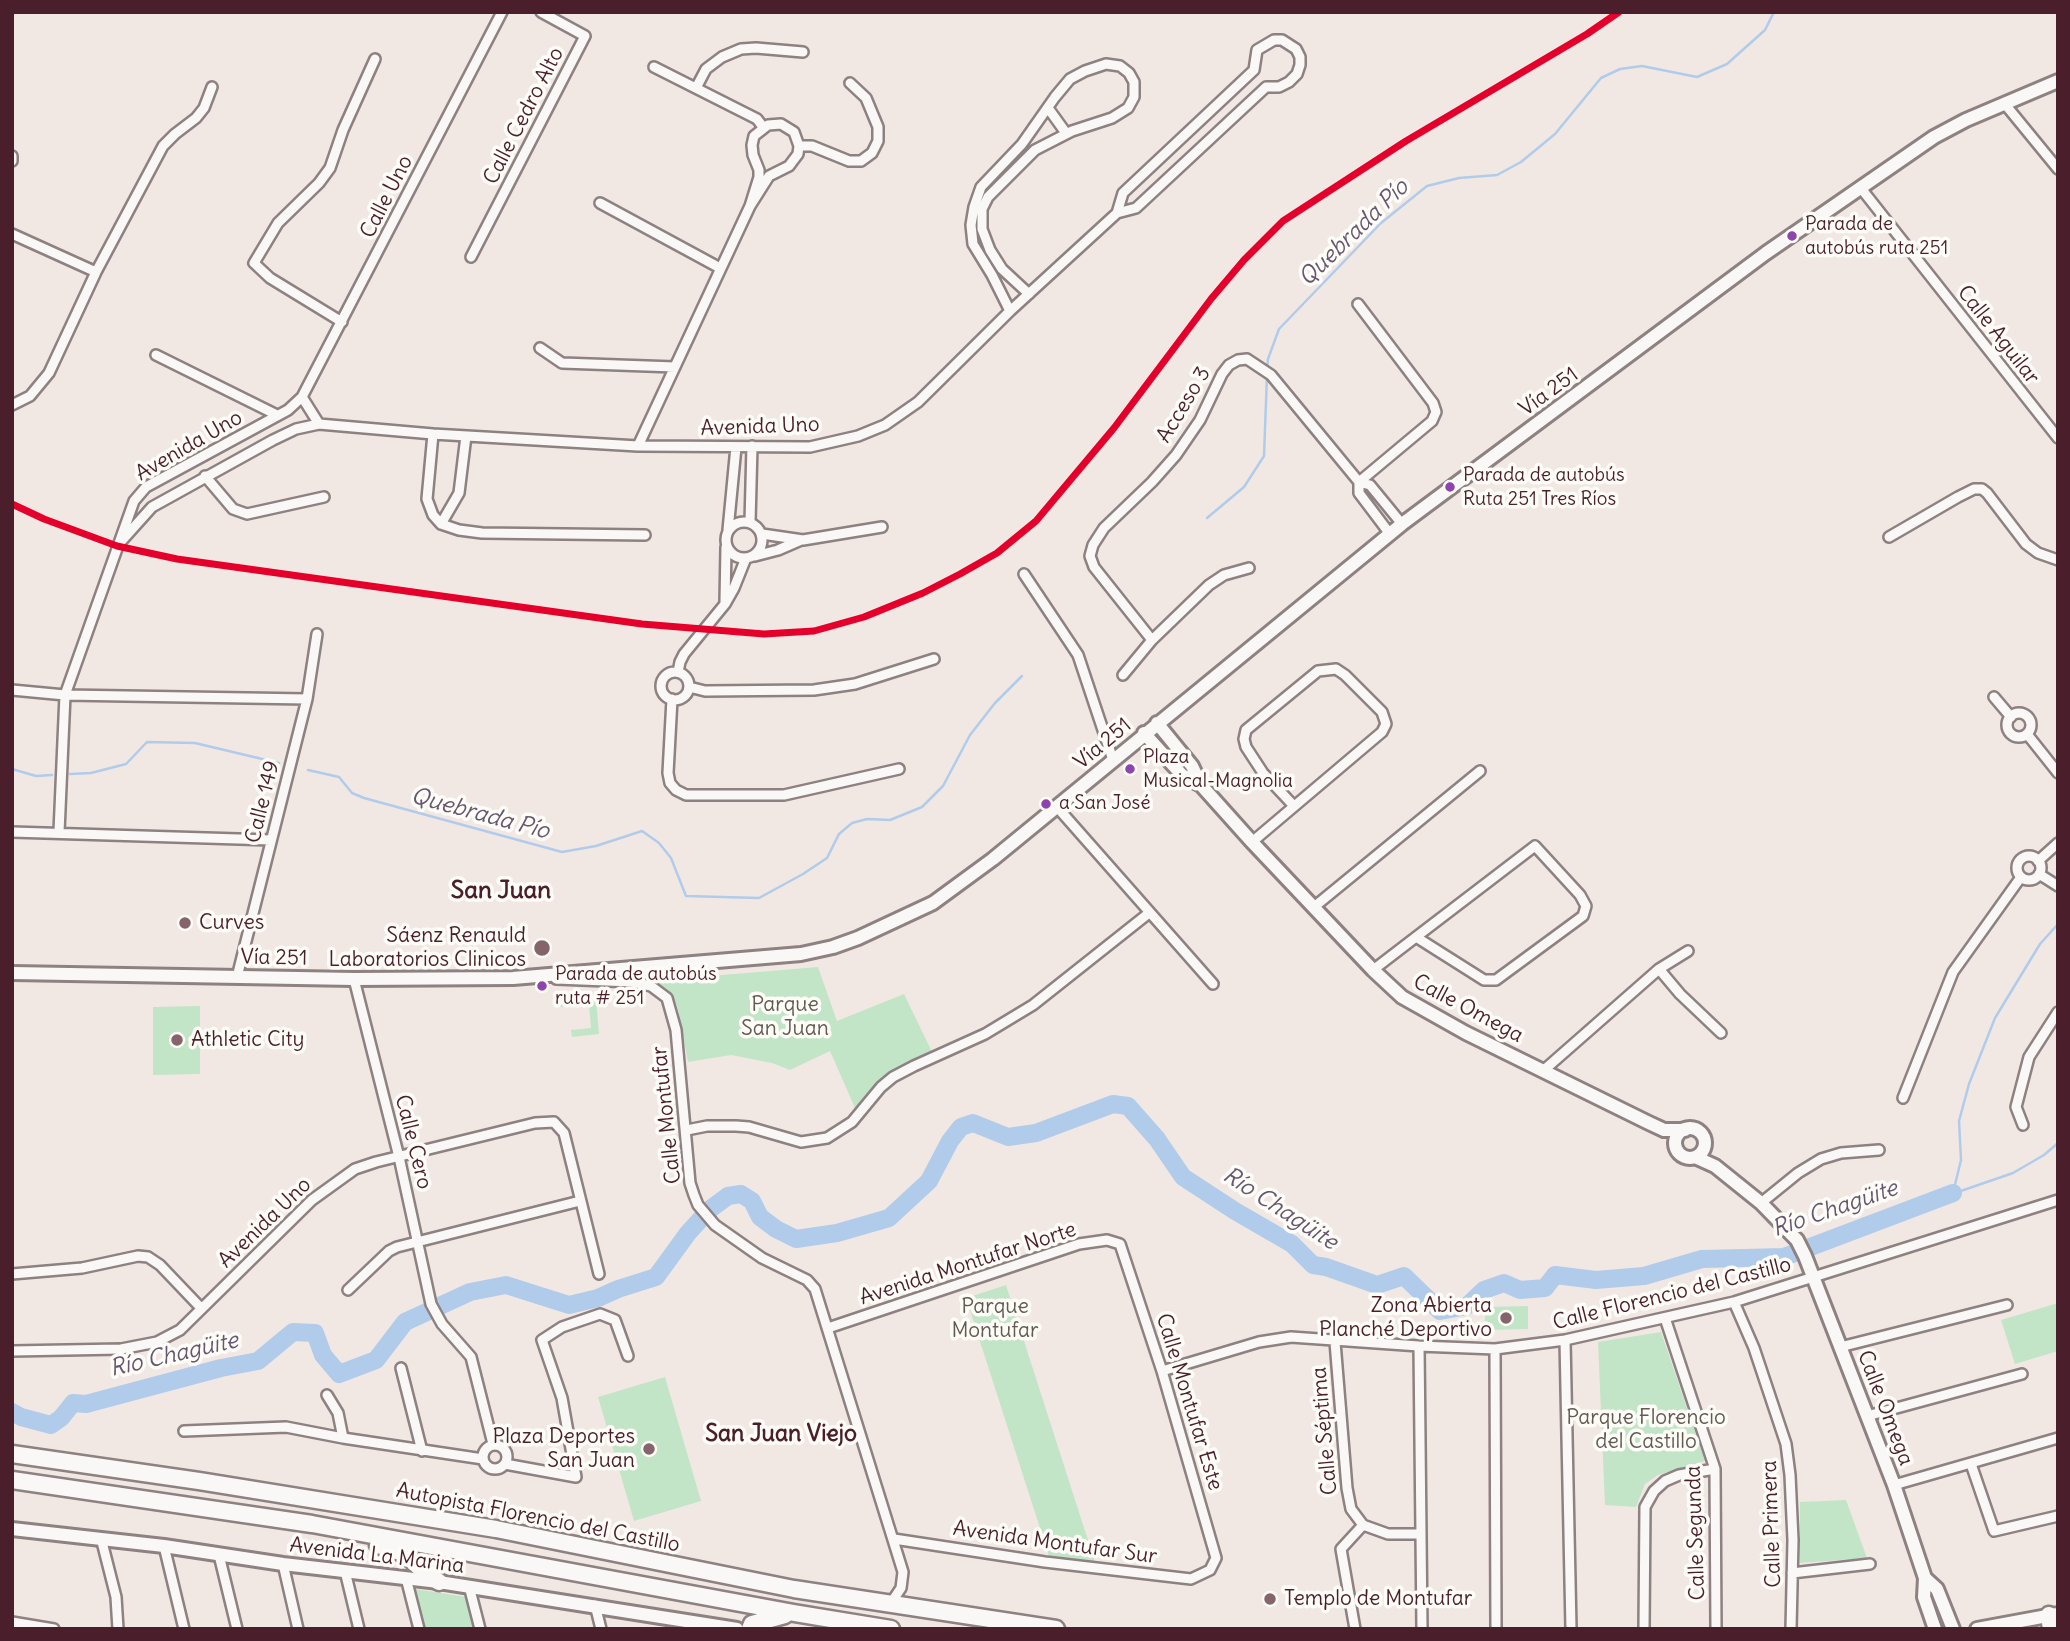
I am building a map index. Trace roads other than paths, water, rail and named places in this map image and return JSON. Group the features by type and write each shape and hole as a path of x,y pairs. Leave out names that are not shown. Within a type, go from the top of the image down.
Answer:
{"highway":[{"name":"Autopista Florencio del Castillo","path":"12,1454 496,1529 794,1589 1056,1629"},
{"path":"12,1480 312,1524 891,1629"},
{"path":"312,1524 345,1537 406,1554 422,1570 439,1581"},
{"path":"750,1629 752,1624 763,1620 794,1613"}],"street":[{"name":"Calle Uno","path":"302,397 502,12"},
{"name":"Calle Cedro Alto","path":"471,257 584,36 541,12"},
{"name":"Avenida Uno","path":"117,546 152,507 296,429 318,424 638,446 736,447 810,447 858,436 886,425 918,402 1028,294 1117,213 1136,208 1266,87 1279,87 1289,82 1297,74 1300,65 1296,49 1282,40 1274,40 1257,50 1254,70 1123,193 1117,213"},
{"path":"696,88 706,69 722,57 741,49 803,52"},
{"path":"342,322 270,278 254,263 278,223 319,183 330,168 343,130 375,59"},
{"path":"1010,312 973,244 971,225 981,187 1022,144 1070,79 1106,64 1120,66 1135,82 1134,97 1128,108 1096,125 1066,133 1035,150 988,197 982,209 982,229 990,250 1002,269 1028,294"},
{"path":"654,67 757,119 763,127"},
{"name":"Vía 251","path":"12,973 354,979 513,978 801,954 833,947 900,920 933,903 1057,807 1402,524 1766,253 1934,138 2004,103 2058,81"},
{"path":"799,146 812,146 849,162 861,161 872,153 878,141 878,127 866,98 850,83"},
{"path":"12,405 30,396 49,373 96,272 163,146 196,118 204,108 212,87"},
{"path":"2004,103 2058,169"},
{"path":"1048,108 1066,133"},
{"path":"638,446 750,206 769,176 789,166 798,154 799,146 794,132 789,128 775,123 763,127 754,136 752,155 760,170 750,206"},
{"path":"1000,167 1009,177"},
{"name":"Calle Aguilar","path":"1860,187 2058,438"},
{"path":"600,203 720,268"},
{"path":"12,234 96,272"},
{"path":"980,257 990,250"},
{"path":"1358,304 1433,403 1436,412 1432,421 1359,482"},
{"path":"540,348 562,363 675,367"},
{"path":"156,355 277,415"},
{"name":"Acceso 3","path":"1153,640 1094,567 1090,556 1093,545 1104,528 1176,455 1200,420 1229,365 1247,359 1271,375 1359,482"},
{"path":"302,397 318,424"},
{"name":"Avenida Uno","path":"117,546 134,501 146,487 288,410 302,397"},
{"path":"288,410 307,409"},
{"path":"296,429 307,409"},
{"path":"433,434 427,499 433,515 441,524 482,533 645,535"},
{"path":"441,524 459,493 466,436"},
{"path":"750,522 752,446"},
{"path":"724,604 726,538 736,447"},
{"path":"205,476 233,509 247,514 324,497"},
{"path":"1359,482 1370,485 1402,524"},
{"path":"1359,482 1359,493 1390,534"},
{"path":"1889,537 1958,497 1974,489 1982,489 2026,544 2038,553 2058,560"},
{"path":"678,672 684,654 724,604 750,557 760,550 763,542 758,527 750,522 734,524 728,530"},
{"path":"726,546 738,558 750,557 803,540 882,527"},
{"path":"762,534 803,540"},
{"path":"59,832 65,695 117,546"},
{"path":"1123,675 1153,640 1209,586 1224,575 1249,568"},
{"path":"1024,573 1078,654 1113,760"},
{"name":"Calle 149","path":"237,977 307,699 317,634"},
{"path":"689,687 705,691 814,690 855,684 934,659"},
{"path":"1252,842 1382,732 1386,724 1382,712 1336,669 1318,671 1251,723 1246,730 1246,747 1263,773 1293,805"},
{"path":"678,672 684,675 689,687 684,697 672,699 663,692 663,680 667,675 678,672"},
{"path":"12,690 65,695 307,699"},
{"path":"1994,697 2011,717"},
{"path":"672,699 667,774 676,790 687,795 784,795 899,769"},
{"path":"2022,714 2029,719 2031,727 2027,734 2019,737 2011,734 2007,727 2011,717 2022,714"},
{"name":"Calle Omega","path":"1157,723 1192,766 1201,785 1389,986 1410,1002 1466,1033 1664,1130 1675,1144"},
{"name":"Calle Omega","path":"1144,733 1182,775 1201,785"},
{"path":"2027,734 2058,773"},
{"path":"1314,908 1480,771"},
{"path":"1057,807 1213,984"},
{"path":"12,832 271,840"},
{"path":"2038,861 2058,842"},
{"path":"1373,970 1416,937 1535,846 1580,894 1586,906 1583,916 1496,980 1484,980 1416,937"},
{"path":"2021,877 2017,869 2019,861 2027,857 2038,861"},
{"path":"2021,877 2032,879 2039,874 2038,861"},
{"path":"2039,874 2058,886"},
{"path":"1903,1098 1953,972 2021,877"},
{"path":"687,1130 707,1126 736,1126 749,1127 801,1142 827,1138 852,1122 881,1087 893,1077 985,1034 1033,1005 1149,913"},
{"path":"1544,1070 1659,969 1688,951"},
{"path":"1659,969 1680,994 1721,1033"},
{"name":"Calle Montufar","path":"513,978 632,982 651,986 667,998 674,1018 687,1130 690,1183 698,1205 708,1217 762,1258 807,1280 815,1289 894,1539 903,1580 891,1602"},
{"name":"Calle Cero","path":"354,979 399,1157 431,1304 435,1314 471,1357 493,1444"},
{"path":"2023,1125 2017,1107 2029,1057 2058,1012"},
{"name":"Avenida Uno","path":"12,1352 138,1347 170,1336 190,1321 328,1187 355,1169 399,1157 535,1123 554,1122 560,1127 567,1142 580,1201"},
{"path":"1695,1129 1700,1132 1705,1145 1695,1157 1680,1154 1675,1144 1678,1135 1685,1130 1695,1129"},
{"name":"Calle Omega","path":"1664,1130 1685,1130"},
{"name":"Calle Omega","path":"1705,1145 1715,1166"},
{"path":"1761,1203 1798,1173 1821,1159 1841,1153 1878,1150"},
{"name":"Calle Omega","path":"1695,1157 1715,1166 1761,1203 1797,1240 1815,1277 1894,1485 1925,1578 1924,1597 1935,1629"},
{"name":"Calle Florencio del Castillo","path":"1162,1371 1259,1342 1291,1337 1335,1342 1495,1349 1565,1340 1734,1302 2058,1200"},
{"path":"348,1290 389,1251 405,1244 580,1201 599,1274"},
{"name":"Avenida Montufar Norte","path":"828,1328 1079,1244 1107,1240 1120,1244"},
{"name":"Calle Montufar Este","path":"1120,1244 1162,1371 1214,1547 1216,1558 1210,1570"},
{"path":"12,1274 82,1268 138,1256 148,1257 160,1265 201,1308"},
{"name":"Calle Primera","path":"1734,1302 1754,1348 1786,1444 1790,1475 1791,1629"},
{"path":"1840,1347 2007,1305"},
{"path":"505,1464 576,1477 562,1398 542,1340 562,1327 600,1314 615,1320 628,1356"},
{"name":"Calle Segunda","path":"1665,1318 1715,1469 1716,1629"},
{"path":"1565,1340 1572,1629"},
{"name":"Calle Séptima","path":"1335,1342 1347,1488 1351,1509 1363,1525"},
{"path":"1419,1346 1422,1629"},
{"path":"1495,1349 1496,1629"},
{"path":"401,1368 422,1451"},
{"path":"1867,1416 2022,1374"},
{"path":"327,1395 338,1413 343,1438"},
{"path":"184,1431 286,1427 483,1459"},
{"path":"1894,1485 2058,1438"},
{"path":"493,1444 506,1450 508,1457 502,1467 492,1469 484,1463 483,1452 493,1444"},
{"path":"1971,1464 1994,1531 2058,1516"},
{"path":"1644,1629 1645,1507 1654,1491 1665,1481 1679,1475 1715,1469"},
{"path":"1355,1629 1341,1549 1363,1525 1388,1534 1421,1534"},
{"name":"Avenida La Marina","path":"12,1529 163,1546 345,1572 439,1581 737,1629"},
{"path":"101,1538 116,1597 118,1629"},
{"name":"Avenida Montufar Sur","path":"894,1539 1011,1557 1191,1579 1210,1570"},
{"path":"163,1546 184,1629"},
{"path":"219,1555 237,1629"},
{"path":"283,1564 298,1629"},
{"path":"1792,1573 1870,1564"},
{"path":"345,1572 359,1629"},
{"path":"406,1578 419,1629"},
{"name":"Calle Omega","path":"1925,1578 1937,1589 1952,1629"},
{"path":"469,1586 480,1629"},
{"path":"595,1605 601,1629"},
{"path":"1977,1629 2053,1619"},
{"path":"12,1622 54,1629"}],"waterway":[{"name":"Quebrada Pío","path":"1267,368 1279,329 1381,223 1427,186 1459,178 1497,175 1521,162 1555,134 1601,78 1620,69 1642,66 1697,77 1727,64 1765,30 1774,12"},
{"name":"Quebrada Pío","path":"1207,518 1244,487 1264,456 1267,375"},
{"name":"Quebrada Pío","path":"308,770 339,777 352,793 364,798 562,852 596,846 642,831 659,843 671,858 686,896 759,898 827,858 839,834 852,823 867,819 890,820 922,807 943,786 970,735 995,703 1022,676"},
{"name":"Quebrada Pío","path":"70,774 91,773 126,764 147,742 195,743 279,763"},
{"name":"Quebrada Pío","path":"12,769 36,776 52,775"},
{"path":"1953,1193 1961,1160 1959,1121 1969,1084 1995,1018 2040,944 2058,924"},
{"name":"Río Chagüite","path":"12,1412 51,1425 61,1418 73,1403 86,1404 221,1368 258,1361 293,1332 315,1333 323,1355 339,1374 376,1360 405,1322 470,1292 506,1285 569,1305 598,1298 656,1277 688,1233 709,1210 728,1196 741,1194 752,1201 760,1217 796,1239 837,1233 889,1218 929,1181 950,1141 961,1127 973,1123 1008,1137 1036,1133 1113,1104 1128,1106 1157,1139 1183,1177 1292,1244 1313,1265 1377,1285 1404,1276 1440,1311 1467,1306 1484,1290 1504,1283 1520,1290 1545,1288 1555,1275 1596,1280 1644,1276 1702,1259 1784,1257 1953,1193"},
{"path":"1955,1193 2013,1173 2044,1155 2058,1143"}],"place":[{"name":"Parada de autobús ruta 251","path":"1792,236"},
{"name":"Parada de autobús Ruta 251 Tres Ríos","path":"1450,487"},
{"name":"Plaza Musical-Magnolia","path":"1130,769"},
{"name":"a San José","path":"1046,804"},
{"name":"Curves","path":"185,923"},
{"name":"Sáenz Renauld Laboratorios Clinicos","path":"542,948"},
{"name":"Parada de autobús ruta # 251","path":"542,986"},
{"name":"Athletic City","path":"177,1040"},
{"name":"Zona Abierta Planché Deportivo","path":"1506,1318"},
{"name":"Plaza Deportes San Juan","path":"649,1449"},
{"name":"Templo de Montufar","path":"1270,1599"}],"district":[{"name":"San Juan","path":"501,891"},
{"name":"San Juan Viejo","path":"781,1434"}],"park label":[{"name":"Parque San Juan","path":"785,1017"},
{"name":"Parque Montufar","path":"995,1319"},
{"name":"Parque Florencio del Castillo","path":"1646,1430"}]}
